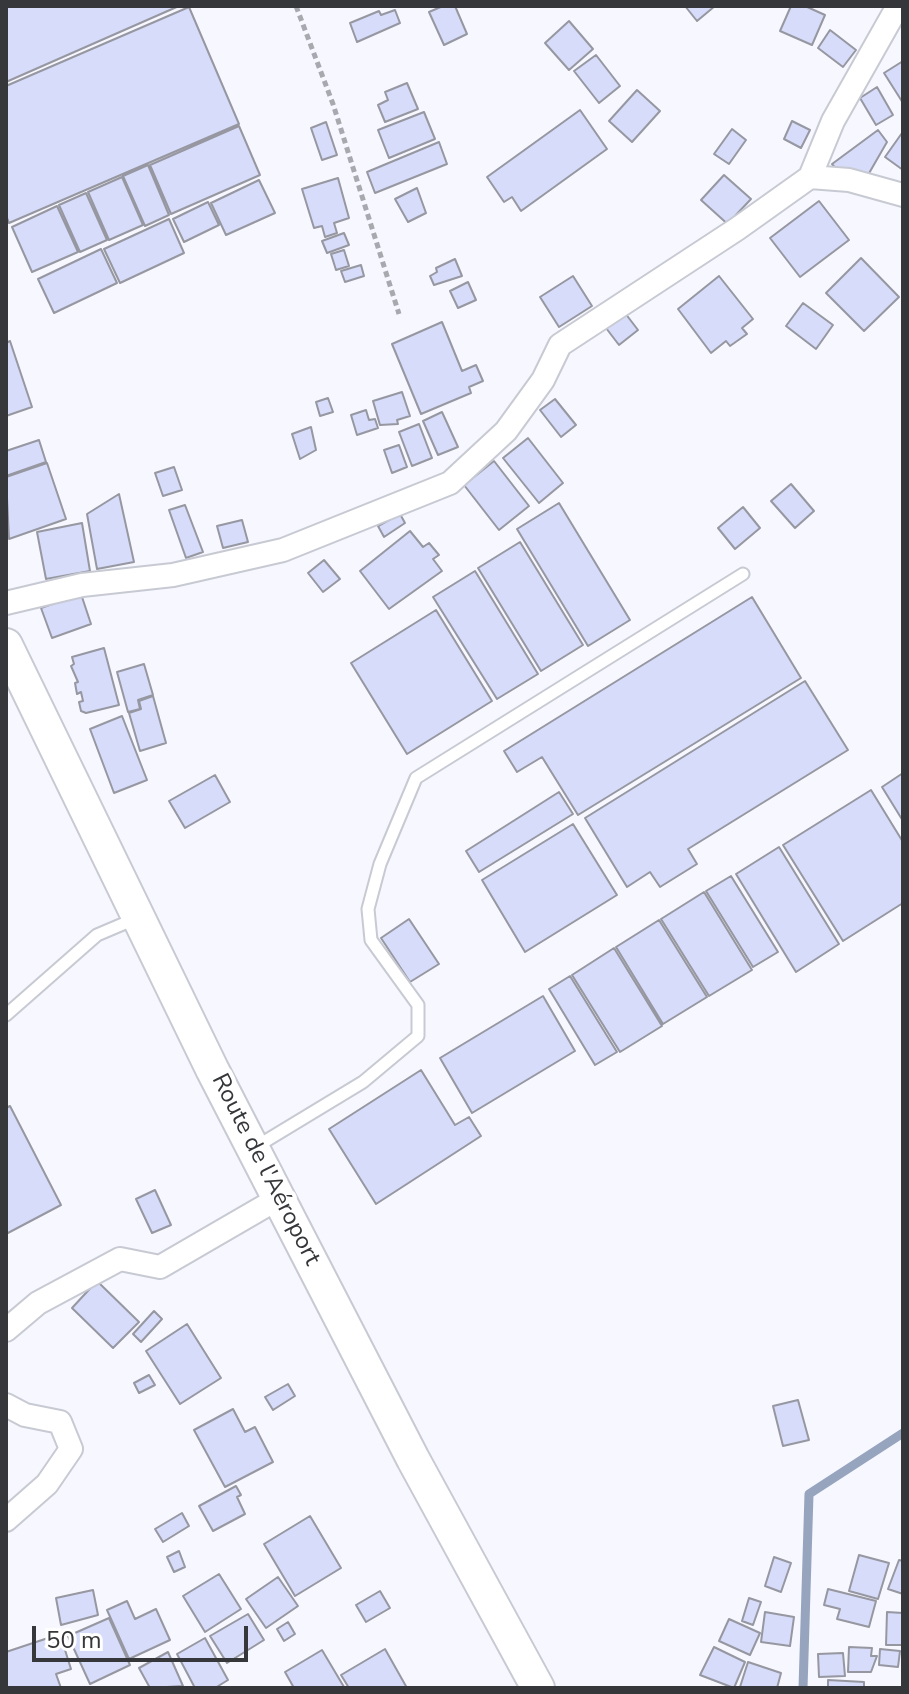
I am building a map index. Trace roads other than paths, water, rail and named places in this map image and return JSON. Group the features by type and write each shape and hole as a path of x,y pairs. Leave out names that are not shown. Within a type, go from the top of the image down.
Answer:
{"main road":[{"name":"Route de l'Aéroport","path":"6,645 253,1148 529,1685"}],"street":[{"path":"6,603 82,585 173,575 283,550 450,483 506,431 543,380 560,345 810,177 833,121 898,6"},
{"path":"810,177 849,180 903,195"},
{"path":"6,1330 38,1303 120,1259 160,1267 279,1198"},
{"path":"6,1405 25,1415 60,1422 71,1449 47,1484 6,1520"}],"lane":[{"path":"253,1148 363,1082 418,1036 418,1005 371,940 368,909 380,864 416,778 743,574"},
{"path":"6,1015 97,935 137,917"}],"waterway":[{"path":"803,1688 809,1494 903,1433"}]}
